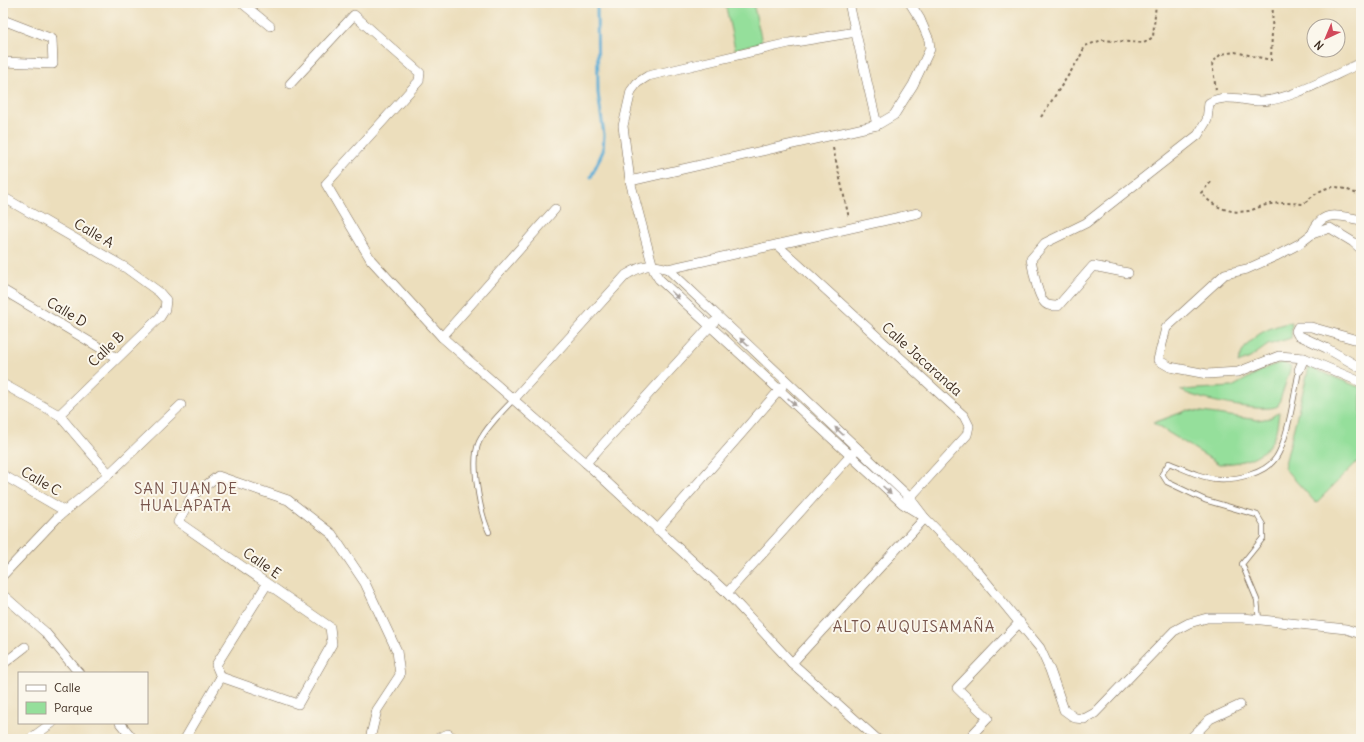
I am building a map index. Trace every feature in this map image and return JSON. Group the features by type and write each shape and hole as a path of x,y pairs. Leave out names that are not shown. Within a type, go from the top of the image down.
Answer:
{"street":[{"path":"242,3 270,26"},
{"path":"849,3 877,126"},
{"path":"630,181 877,126 894,115 913,85 930,49 929,40 920,19 910,3"},
{"path":"290,84 354,14 420,73 419,82 326,184 371,260 442,337 586,463 656,530 727,593 792,663 877,739"},
{"path":"3,20 52,39 53,64 3,62"},
{"path":"856,32 789,43 648,76 637,83 631,91 624,126 630,181 654,271 658,279 850,456 925,518 978,572 1040,648 1050,670 1064,710 1075,718 1084,719 1095,713 1174,631 1189,623 1207,618 1259,620 1346,629 1361,634"},
{"path":"1128,273 1093,266 1058,306 1048,305 1043,302 1038,292 1031,259 1045,243 1086,223 1113,204 1153,170 1198,136 1207,120 1209,103 1217,99 1260,101 1284,96 1311,87 1361,63"},
{"name":"Calle A","path":"3,196 126,268 159,292 166,300"},
{"path":"442,337 555,209"},
{"path":"668,269 918,213"},
{"path":"1312,234 1316,224 1326,216 1334,215 1361,220"},
{"path":"1361,249 1354,242 1330,228 1312,234 1299,244 1247,269 1225,274 1166,328 1158,360 1170,367 1207,374 1238,372 1279,356 1304,358 1361,382"},
{"name":"Calle Jacaranda","path":"777,245 964,416 969,426 967,435 906,501"},
{"path":"514,399 626,275 636,268 653,264 668,269 786,382 858,448 906,501"},
{"name":"Calle D","path":"3,290 117,358"},
{"name":"Calle B","path":"59,415 160,317 165,309 166,300"},
{"path":"586,463 718,317"},
{"path":"1361,341 1311,327 1298,328 1296,331 1298,335 1320,345 1361,368"},
{"path":"1299,370 1304,358"},
{"path":"656,530 786,382"},
{"path":"3,384 59,415 109,474"},
{"path":"3,576 66,511 109,474 181,405"},
{"path":"727,593 858,448"},
{"name":"Calle C","path":"3,475 66,511"},
{"name":"Calle E","path":"221,677 298,704 332,644 330,627 178,522 192,496 218,476 288,500 332,534 365,583 397,651 400,675 377,710 370,739"},
{"path":"792,663 925,518"},
{"path":"185,739 221,677 216,665 267,584"},
{"path":"3,595 45,632 78,672"},
{"path":"968,739 988,718 957,688 1020,622"},
{"path":"3,664 25,647"},
{"path":"1190,739 1210,720 1240,705"},
{"path":"30,739 51,724"},
{"path":"121,724 133,739"},
{"path":"436,739 448,734 455,739"}],"lane":[{"path":"1259,620 1257,600 1242,564 1264,538 1263,525 1257,515 1205,500 1167,482 1162,474 1169,463 1193,474 1218,479 1246,476 1262,470 1275,459 1286,433 1299,370"},
{"path":"489,532 482,517 478,492 476,462 478,444 490,426 514,399"}],"path":[{"path":"1041,117 1079,59 1085,46 1102,40 1144,43 1153,37 1156,3"},
{"path":"1217,99 1212,63 1221,54 1235,52 1271,60 1273,3"},
{"path":"833,148 851,229"},
{"path":"1211,182 1201,193 1211,204 1232,212 1248,211 1266,205 1303,204 1316,193 1332,186 1348,189 1361,196"}],"green space":[{"path":"725,3 753,3 762,42 735,49"},
{"path":"1292,322 1291,338 1268,345 1250,358 1238,363 1241,354 1252,340 1266,330"},
{"path":"1283,362 1291,367 1278,406 1270,408 1245,407 1213,401 1188,394 1180,390 1232,387 1268,367"},
{"path":"1309,367 1361,388 1361,458 1316,503 1284,468"},
{"path":"1188,410 1258,420 1270,418 1279,412 1274,437 1264,450 1258,455 1243,461 1219,464 1153,423"}],"waterway":[{"path":"591,177 603,151 604,135 598,93 597,3"}],"district":[{"name":"SAN JUAN DE HUALAPATA","path":"186,498"},
{"name":"ALTO AUQUISAMAÑA","path":"914,627"}]}
